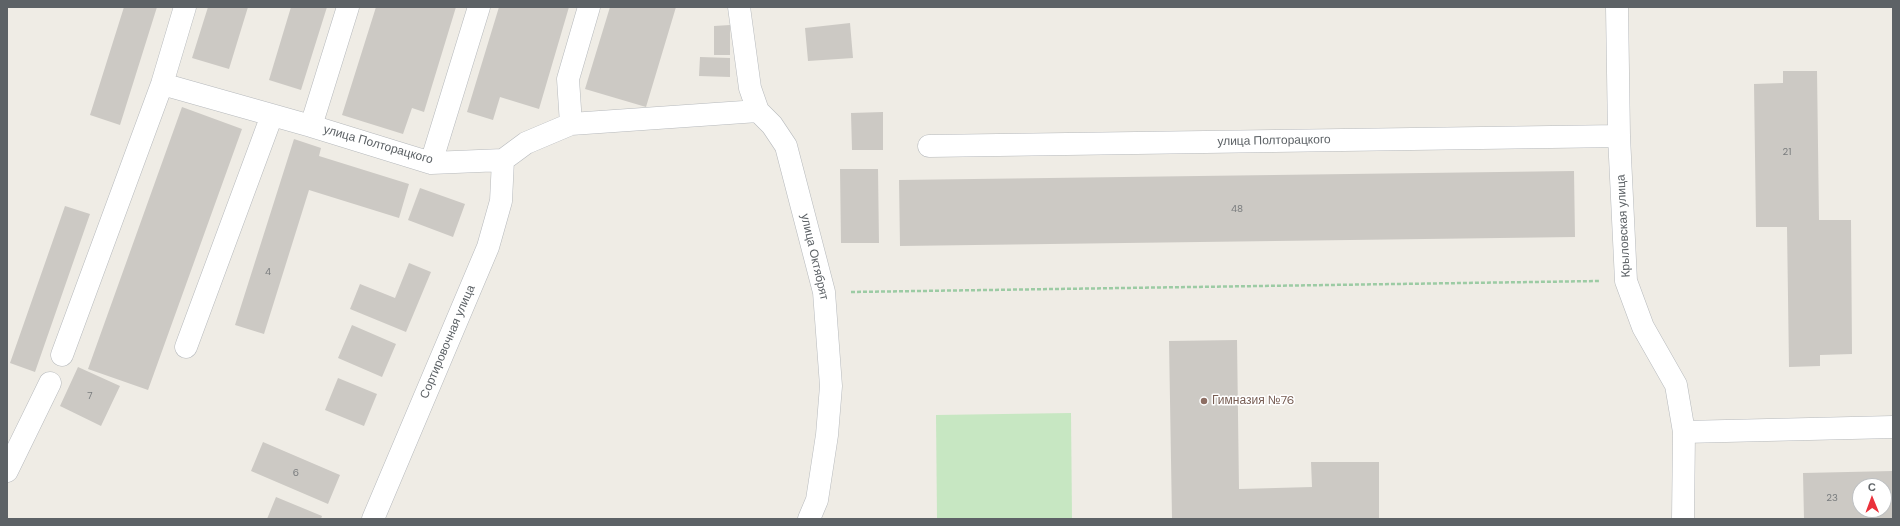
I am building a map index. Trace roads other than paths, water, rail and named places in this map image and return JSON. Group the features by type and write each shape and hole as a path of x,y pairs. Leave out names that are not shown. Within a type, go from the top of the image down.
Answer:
{"street":[{"path":"62,355 162,84 185,7"},
{"path":"310,126 348,7"},
{"path":"431,163 479,7"},
{"path":"571,124 568,79 589,7"},
{"name":"улица Октябрят","path":"739,7 750,88 758,110 772,125 786,146 824,292 831,386 827,435 817,500 809,519"},
{"name":"Крыловская улица","path":"1617,7 1619,136 1626,281 1643,327 1676,384 1684,432 1683,519"},
{"name":"улица Полторацкого","path":"162,84 310,126 431,163 503,160"},
{"path":"503,160 526,143 571,124 758,110"},
{"path":"186,347 272,115"},
{"name":"улица Полторацкого","path":"929,146 1619,136"},
{"name":"Сортировочная улица","path":"373,519 488,247 501,201 503,160"},
{"path":"7,471 50,383"},
{"path":"1684,432 1893,427"}],"place":[{"name":"Гимназия №76","path":"1204,401"}]}
